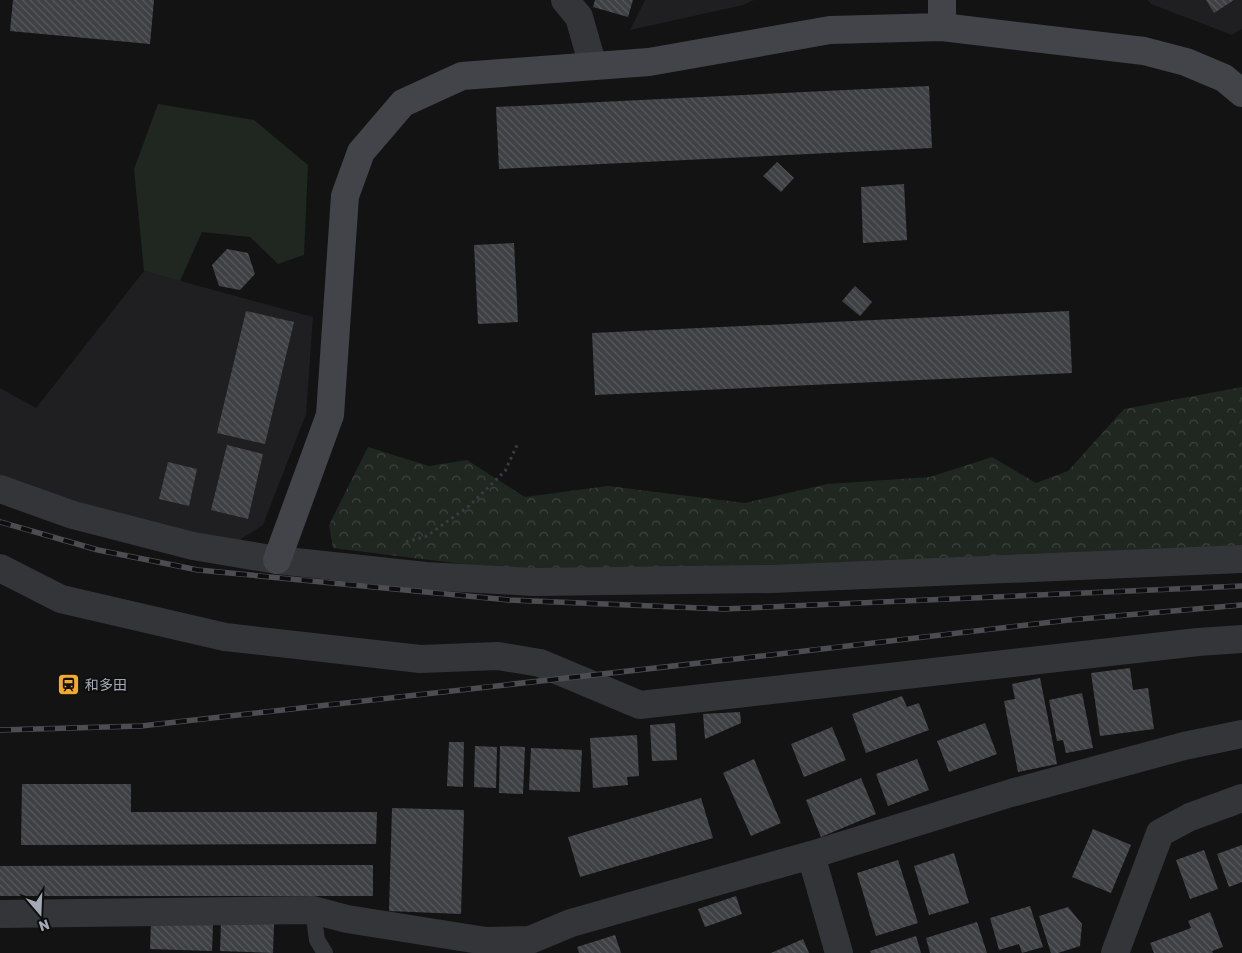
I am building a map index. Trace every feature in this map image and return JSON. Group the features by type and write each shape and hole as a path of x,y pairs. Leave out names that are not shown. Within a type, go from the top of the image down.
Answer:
{"street":[{"path":"565,0 579,17 593,66"},
{"path":"942,0 942,27"},
{"path":"278,560 330,415 345,196 361,152 403,103 462,76 649,62 830,30 942,27 1144,51 1186,62 1224,78 1242,93"},
{"path":"0,489 73,515 193,546 278,560 426,576 533,582 772,579 1242,559"},
{"path":"0,568 61,599 225,637 420,659 498,656 540,663 640,705 1188,643 1242,639"},
{"path":"0,914 312,910 347,919 486,941 537,946 570,923 811,855 1011,793 1184,746 1242,734"},
{"path":"1115,953 1160,833 1190,816 1242,798"},
{"path":"811,855 839,953"}],"lane":[{"path":"312,910 317,940 325,953"}],"path":[{"path":"400,544 427,536 469,506 505,472 518,443"}],"shaded area":[{"path":"645,0 754,0 743,5 630,30"},
{"path":"1148,0 1242,0 1242,29 1232,35 1151,4"},
{"path":"144,271 313,317 306,414 263,525 233,544 76,506 0,476 0,388 36,408"}],"green space":[{"path":"158,104 254,120 308,165 304,255 278,264 250,237 202,232 180,281 144,271 134,169"},
{"path":"1242,387 1242,547 777,568 526,572 333,548 329,525 368,447 429,466 467,460 525,497 608,486 745,503 827,484 930,477 992,457 1036,483 1068,471 1124,409"}],"building":[{"path":"13,0 154,0 150,44 10,31"},
{"path":"595,0 633,0 628,17 593,7"},
{"path":"1206,0 1234,0 1214,13"},
{"path":"929,86 932,148 499,169 496,107"},
{"path":"777,162 794,178 781,192 763,176"},
{"path":"904,184 907,240 863,243 861,187"},
{"path":"514,243 518,322 478,324 474,245"},
{"path":"227,249 248,253 255,274 240,290 219,286 212,265"},
{"path":"855,286 872,302 860,316 842,301"},
{"path":"246,311 294,322 265,444 217,433"},
{"path":"1069,311 1072,373 595,395 592,333"},
{"path":"227,445 263,454 248,519 211,510"},
{"path":"168,462 197,469 189,506 159,499"},
{"path":"1130,668 1133,690 1148,688 1154,729 1100,736 1091,673"},
{"path":"1040,678 1057,764 1018,772 1004,701 1015,699 1012,684"},
{"path":"1082,693 1093,748 1066,753 1063,740 1057,741 1049,700"},
{"path":"902,696 907,707 919,703 929,730 866,753 852,714"},
{"path":"740,712 741,723 705,739 703,714"},
{"path":"675,723 677,760 652,761 650,725"},
{"path":"985,723 997,754 949,772 937,741"},
{"path":"832,727 846,760 804,777 791,744"},
{"path":"637,735 639,776 627,777 628,785 593,788 590,738"},
{"path":"449,742 464,742 463,787 447,786"},
{"path":"475,746 497,747 496,788 474,787"},
{"path":"500,746 525,747 523,794 499,793"},
{"path":"531,748 582,750 580,792 529,790"},
{"path":"754,759 781,823 751,836 723,773"},
{"path":"917,759 929,790 888,806 876,774"},
{"path":"861,778 876,814 821,837 806,800"},
{"path":"22,784 131,784 131,812 377,812 376,844 21,845"},
{"path":"701,798 713,838 580,877 568,837"},
{"path":"392,808 464,810 461,914 389,911"},
{"path":"1093,829 1131,845 1111,893 1072,877"},
{"path":"1242,845 1242,882 1229,887 1217,854"},
{"path":"1204,850 1218,889 1190,899 1176,860"},
{"path":"954,853 969,903 929,915 914,866"},
{"path":"898,860 918,923 876,936 857,873"},
{"path":"373,865 373,896 0,896 0,866"},
{"path":"736,896 742,914 705,927 698,909"},
{"path":"1030,906 1043,947 1022,953 1019,944 999,950 990,918"},
{"path":"1068,907 1082,924 1080,946 1058,953 1051,953 1039,916"},
{"path":"1210,912 1223,947 1212,951 1213,953 1154,953 1150,943 1191,928 1188,921"},
{"path":"151,922 213,924 212,951 150,949"},
{"path":"221,922 274,924 273,953 220,951"},
{"path":"977,922 987,953 930,953 926,938"},
{"path":"615,935 621,953 579,953 577,947"},
{"path":"916,936 921,953 871,953 870,951"},
{"path":"803,939 809,953 771,953"}],"railway":[{"path":"0,522 98,550 198,570 509,600 724,609 1242,586"},
{"path":"0,730 141,726 1069,620 1242,605"}],"place":[{"name":"和多田","path":"69,685"}]}
